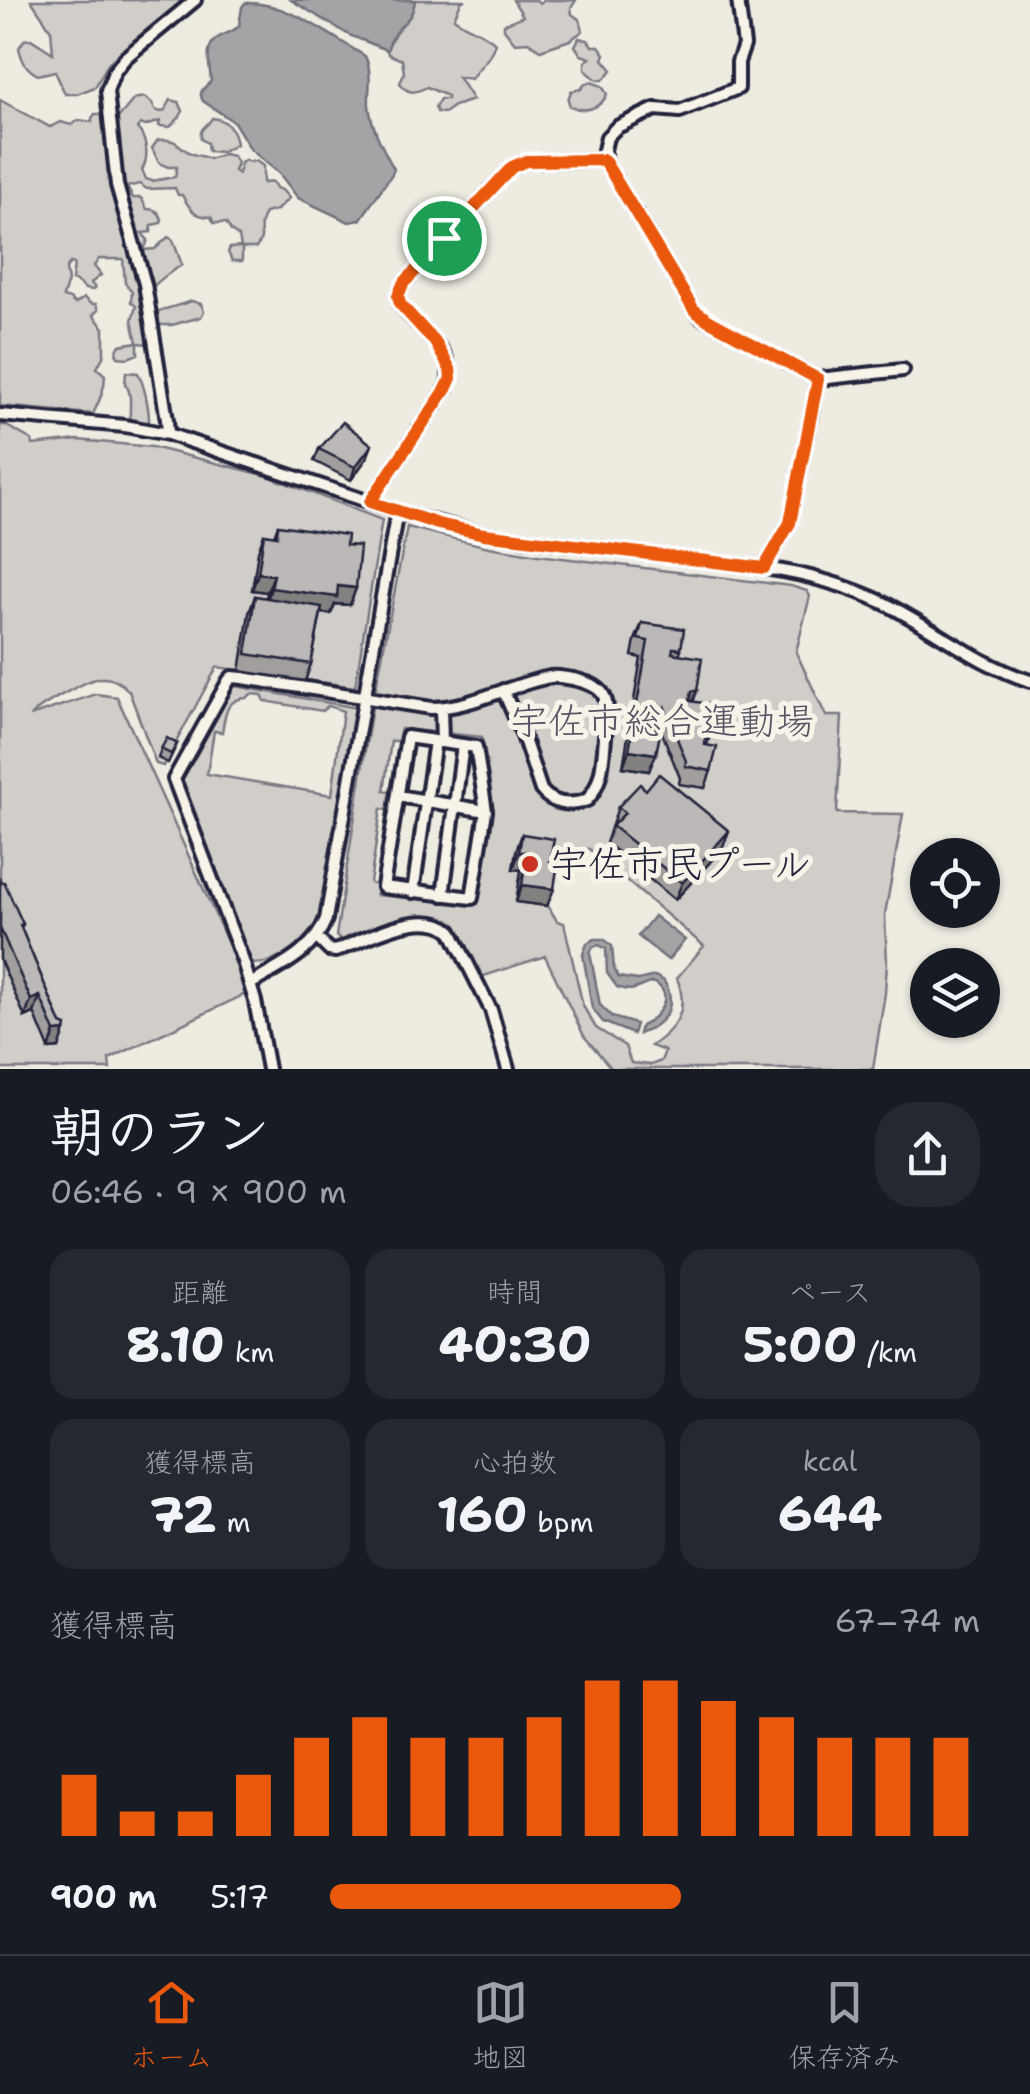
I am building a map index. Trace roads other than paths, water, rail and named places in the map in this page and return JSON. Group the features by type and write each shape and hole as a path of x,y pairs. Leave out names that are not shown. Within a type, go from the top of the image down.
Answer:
{"street":[{"path":"168,434 145,284 116,185 107,91 120,64 194,0"},
{"path":"738,0 744,45 738,62 738,88 680,111 655,109 617,127 607,138 604,160 694,310 708,320 818,379 904,370"},
{"path":"370,502 451,378 435,342 400,304 398,296 403,284 512,167 526,161 604,160"},
{"path":"764,568 790,523 818,379"},
{"path":"0,415 125,426 168,434 396,511 484,534 807,576 887,604 982,660 1030,681"},
{"path":"250,984 298,956 323,925 396,511"},
{"path":"268,1069 250,984 174,776 229,680 441,708 503,690 554,676 590,683 604,693 608,710 599,782 588,800 566,804 547,797 503,690"},
{"path":"413,892 441,708"},
{"path":"407,737 463,745 476,747 486,811 472,898 384,887 407,737"},
{"path":"443,895 463,745"},
{"path":"398,796 486,811"},
{"path":"316,937 328,950 336,951 398,925 446,926 490,1010 508,1069"}],"place":[{"name":"宇佐市民プール","path":"530,864"}],"park label":[{"name":"宇佐市総合運動場","path":"662,721"}]}
